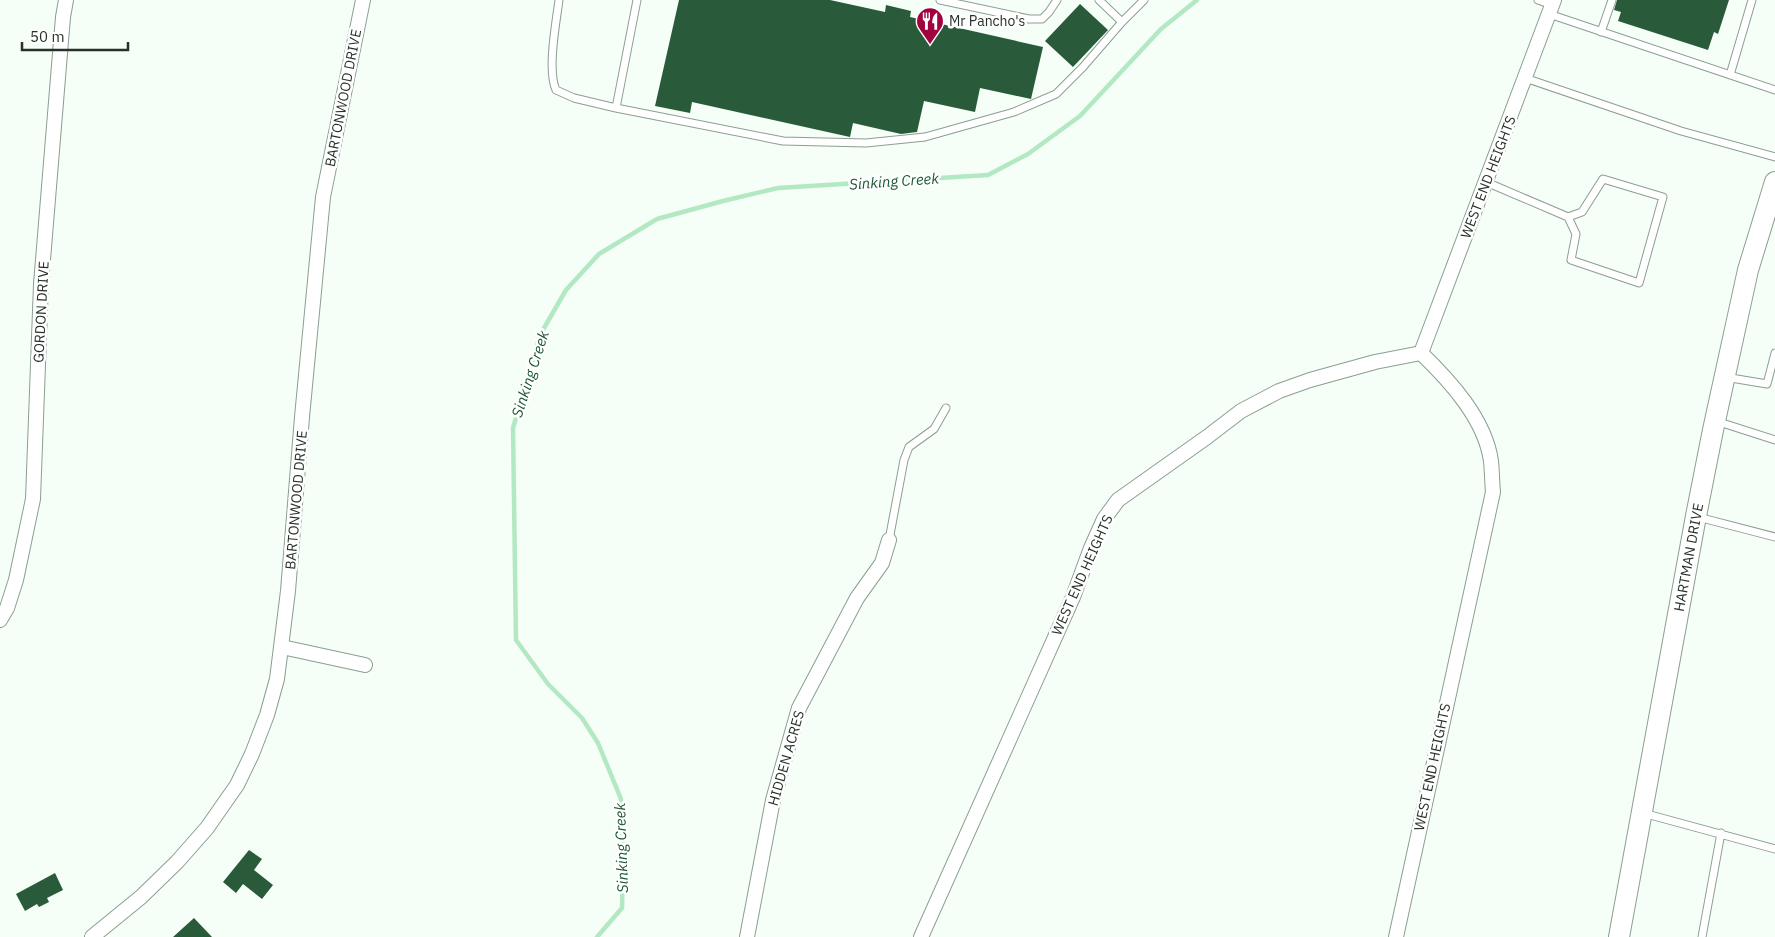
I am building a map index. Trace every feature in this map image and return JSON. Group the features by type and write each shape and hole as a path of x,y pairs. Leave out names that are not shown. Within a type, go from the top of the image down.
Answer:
{"main road":[{"name":"HARTMAN DRIVE","path":"1619,937 1715,421 1748,270 1767,219 1775,182"}],"street":[{"name":"GORDON DRIVE","path":"0,620 7,608 16,580 33,499 41,284 66,0"},
{"name":"BARTONWOOD DRIVE","path":"92,937 115,920 177,862 207,828 237,785 252,754 277,679 288,591 302,417 324,197 363,0"},
{"name":"WEST END HEIGHTS","path":"1421,353 1551,6"},
{"name":"WEST END HEIGHTS","path":"921,937 1073,597 1104,519 1118,500 1208,437 1242,410 1279,392 1310,380 1375,362 1421,353"},
{"name":"WEST END HEIGHTS","path":"1396,937 1493,492 1491,460 1483,436 1469,407 1442,373 1421,353"},
{"name":"HIDDEN ACRES","path":"747,937 774,800 799,708 857,598 882,563 889,540"},
{"path":"282,647 365,665"}],"lane":[{"path":"558,0 552,68 553,83 556,90 574,98 616,108 783,141 866,144 925,137 1014,112 1056,94 1144,0"},
{"path":"616,108 637,0"},
{"path":"940,0 1029,19 1042,19 1057,0"},
{"path":"1100,0 1122,22"},
{"path":"1538,0 1601,32 1775,90"},
{"path":"1601,32 1612,0"},
{"path":"1730,75 1752,0"},
{"path":"1525,78 1681,131 1775,157"},
{"path":"1486,182 1568,217 1576,234 1572,260 1638,283 1664,198 1603,179 1582,212 1568,217"},
{"path":"1725,377 1767,384 1775,353"},
{"path":"889,540 904,460 909,447 934,429 946,408"},
{"path":"1715,421 1775,440"},
{"path":"1696,516 1775,537"},
{"path":"1642,813 1775,849"},
{"path":"1702,937 1721,833"}],"building":[{"path":"679,0 830,0 885,12 886,5 911,11 910,17 1043,47 1031,99 980,88 975,112 924,101 917,132 901,134 853,123 850,137 692,102 690,113 655,106"},
{"path":"1617,0 1729,0 1718,34 1714,32 1708,50 1618,21 1621,12 1614,10"},
{"path":"1080,4 1108,30 1073,67 1045,41"},
{"path":"249,850 262,859 254,870 273,885 262,899 243,884 236,893 223,882"},
{"path":"55,873 63,890 47,898 49,902 39,907 37,904 25,911 16,894"},
{"path":"194,918 212,937 173,937"}],"waterway":[{"name":"Sinking Creek","path":"597,937 622,908 621,799 598,743 582,718 548,684 516,640 513,428 540,335 566,290 599,254 657,219 723,201 778,188 988,175 1028,154 1080,116 1161,29 1197,0"}],"place":[{"name":"Mr Pancho's","path":"930,45"}]}
